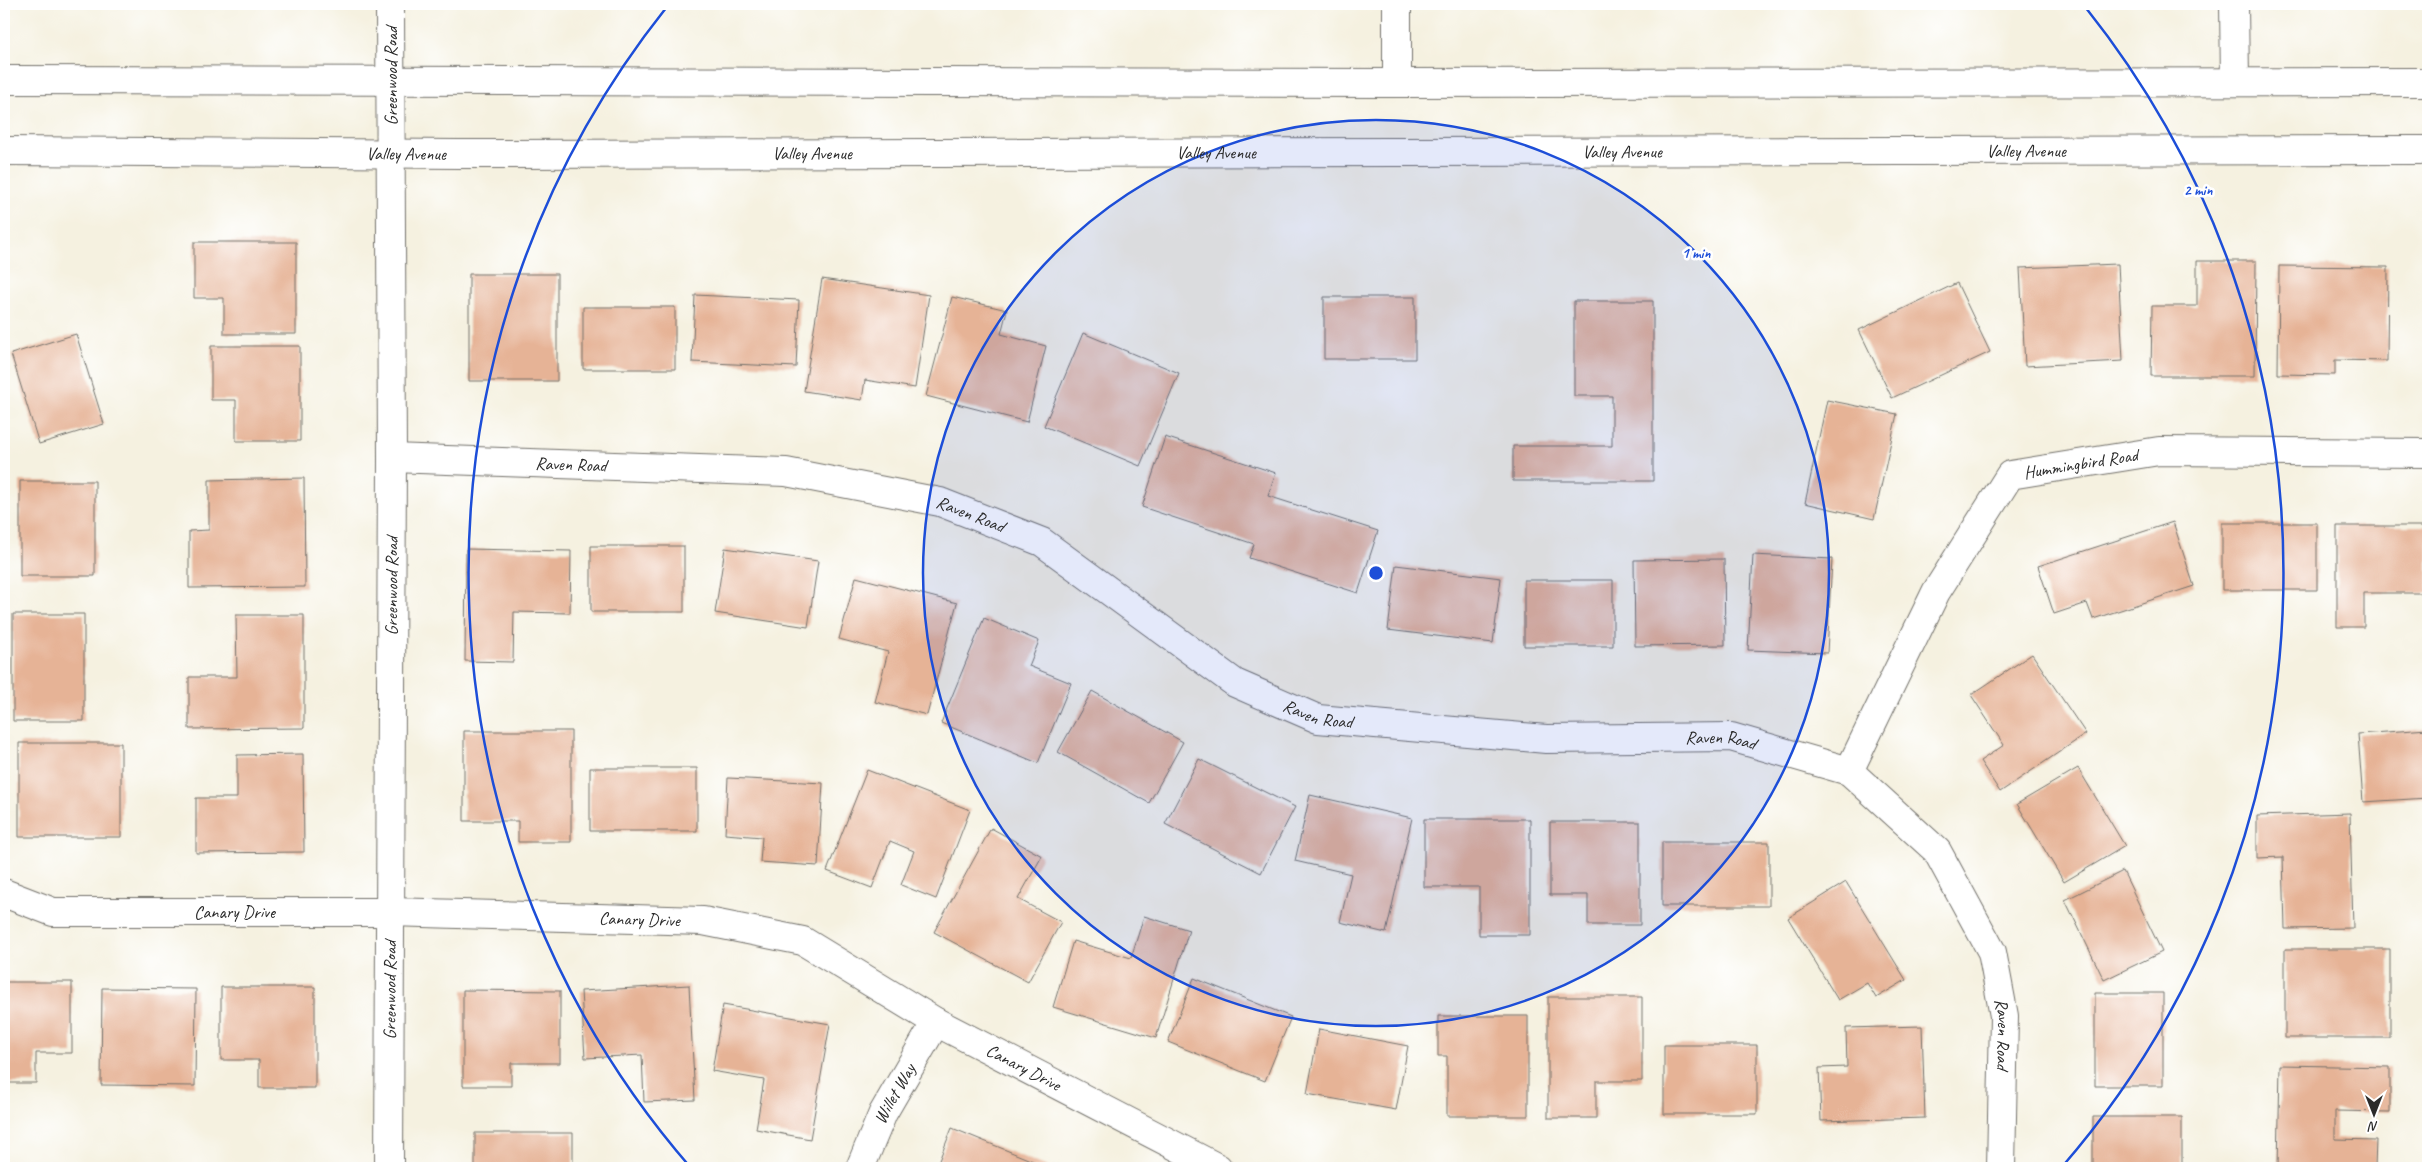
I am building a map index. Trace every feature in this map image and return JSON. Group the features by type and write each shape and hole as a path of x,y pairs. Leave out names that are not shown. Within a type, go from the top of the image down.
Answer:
{"street":[{"name":"Greenwood Road","path":"390,4 392,458 390,1168"},
{"path":"1397,4 1397,83"},
{"path":"2234,4 2235,82"},
{"path":"4,80 1397,83 2428,82"},
{"name":"Valley Avenue","path":"4,151 2428,150"},
{"name":"Hummingbird Road","path":"1849,772 1936,592 2010,474 2159,451 2428,453"},
{"name":"Raven Road","path":"392,458 786,472 940,502 1042,542 1235,683 1318,719 1546,739 1731,737 1849,772 1937,851 1992,952 2004,1016 2001,1168"},
{"name":"Canary Drive","path":"4,893 53,912 390,912 703,921 803,941 936,1022 1218,1168"},
{"name":"Willet Way","path":"860,1168 883,1113 936,1022"}],"building":[{"path":"194,242 296,242 296,334 224,334 224,298 194,298"},
{"path":"2197,261 2256,261 2255,376 2151,376 2152,306 2197,306"},
{"path":"2118,264 2123,361 2025,366 2020,268"},
{"path":"2279,266 2388,267 2387,361 2335,360 2335,375 2278,374"},
{"path":"469,274 557,274 557,381 469,381"},
{"path":"822,279 929,295 915,388 865,380 862,400 804,391"},
{"path":"1957,283 1990,352 1892,398 1859,330"},
{"path":"695,295 799,300 796,367 692,362"},
{"path":"952,297 1007,310 1001,334 1046,346 1027,422 926,396"},
{"path":"1324,297 1415,297 1415,359 1324,359"},
{"path":"1574,301 1653,301 1653,481 1513,481 1513,446 1612,446 1612,396 1574,396"},
{"path":"583,307 675,307 675,369 583,369"},
{"path":"1083,333 1179,373 1140,466 1044,426"},
{"path":"76,334 104,424 39,444 11,354"},
{"path":"211,346 300,346 300,441 236,441 236,400 211,400"},
{"path":"1827,400 1897,414 1874,519 1805,503"},
{"path":"1165,437 1276,473 1268,496 1378,531 1358,593 1249,558 1254,544 1142,507"},
{"path":"304,478 305,587 189,588 189,531 209,530 209,480"},
{"path":"20,481 95,481 95,576 20,576"},
{"path":"2173,522 2194,586 2093,619 2087,603 2054,614 2038,566"},
{"path":"2222,523 2317,523 2317,590 2222,590"},
{"path":"2337,526 2428,526 2428,593 2364,593 2364,627 2337,627"},
{"path":"591,546 684,546 684,612 591,612"},
{"path":"725,548 818,561 808,627 715,613"},
{"path":"466,549 571,551 570,613 514,612 513,662 465,661"},
{"path":"1753,555 1832,559 1827,653 1748,650"},
{"path":"1724,559 1725,645 1635,646 1634,560"},
{"path":"1396,565 1501,578 1493,643 1388,630"},
{"path":"856,577 957,603 927,715 875,702 888,652 839,639"},
{"path":"1524,580 1613,580 1613,646 1524,646"},
{"path":"13,614 84,614 84,721 13,721"},
{"path":"236,615 304,615 304,728 189,729 189,677 237,677"},
{"path":"984,618 1039,641 1029,666 1071,683 1038,763 941,723"},
{"path":"2032,654 2086,734 2000,792 1980,761 2004,745 1971,695"},
{"path":"1092,691 1183,742 1149,803 1058,752"},
{"path":"2428,729 2428,798 2363,802 2358,734"},
{"path":"464,731 571,731 571,842 518,842 518,821 464,821"},
{"path":"19,743 121,743 121,837 19,837"},
{"path":"303,754 304,852 196,853 196,798 237,798 237,755"},
{"path":"1199,759 1295,807 1261,873 1165,824"},
{"path":"590,768 697,768 697,831 590,831"},
{"path":"2078,768 2125,846 2064,882 2017,804"},
{"path":"867,770 970,810 936,899 901,885 914,851 890,841 872,888 827,871"},
{"path":"728,778 823,783 818,866 760,862 762,837 725,834"},
{"path":"1310,795 1412,818 1386,933 1340,922 1351,874 1295,861"},
{"path":"2350,813 2353,928 2285,929 2283,857 2257,858 2257,816"},
{"path":"1424,819 1530,819 1530,935 1479,935 1479,887 1424,887"},
{"path":"1550,822 1640,822 1640,925 1588,925 1588,895 1550,895"},
{"path":"991,828 1042,856 1018,899 1061,922 1028,982 934,932"},
{"path":"1662,842 1769,842 1769,906 1662,906"},
{"path":"2123,871 2162,952 2104,980 2065,900"},
{"path":"1846,882 1906,980 1876,998 1867,983 1838,1000 1788,918"},
{"path":"1144,916 1189,930 1156,1038 1053,1007 1073,941 1131,958"},
{"path":"2285,949 2390,949 2390,1038 2285,1038"},
{"path":"1194,978 1291,1017 1265,1081 1168,1042"},
{"path":"4,982 72,982 72,1053 36,1053 36,1083 4,1083"},
{"path":"689,985 695,1100 644,1102 642,1055 585,1058 581,991"},
{"path":"221,987 315,987 315,1088 259,1088 259,1060 221,1060"},
{"path":"102,988 196,989 195,1086 101,1085"},
{"path":"463,990 560,991 560,1063 511,1063 511,1086 463,1086"},
{"path":"2095,993 2163,993 2163,1086 2095,1086"},
{"path":"1548,997 1642,997 1642,1081 1596,1081 1596,1118 1548,1118"},
{"path":"723,1005 830,1024 810,1139 756,1129 764,1080 712,1071"},
{"path":"1438,1016 1528,1016 1528,1116 1447,1116 1447,1056 1438,1056"},
{"path":"1922,1026 1925,1118 1821,1121 1819,1068 1847,1067 1846,1028"},
{"path":"1319,1029 1408,1046 1396,1110 1307,1094"},
{"path":"1664,1045 1757,1045 1757,1114 1664,1114"},
{"path":"2280,1065 2390,1067 2390,1112 2335,1111 2335,1139 2376,1140 2375,1168 2278,1168"},
{"path":"2093,1117 2182,1117 2182,1168 2093,1168"},
{"path":"952,1128 1050,1168 936,1168"},
{"path":"475,1133 573,1133 573,1168 475,1168"}]}
